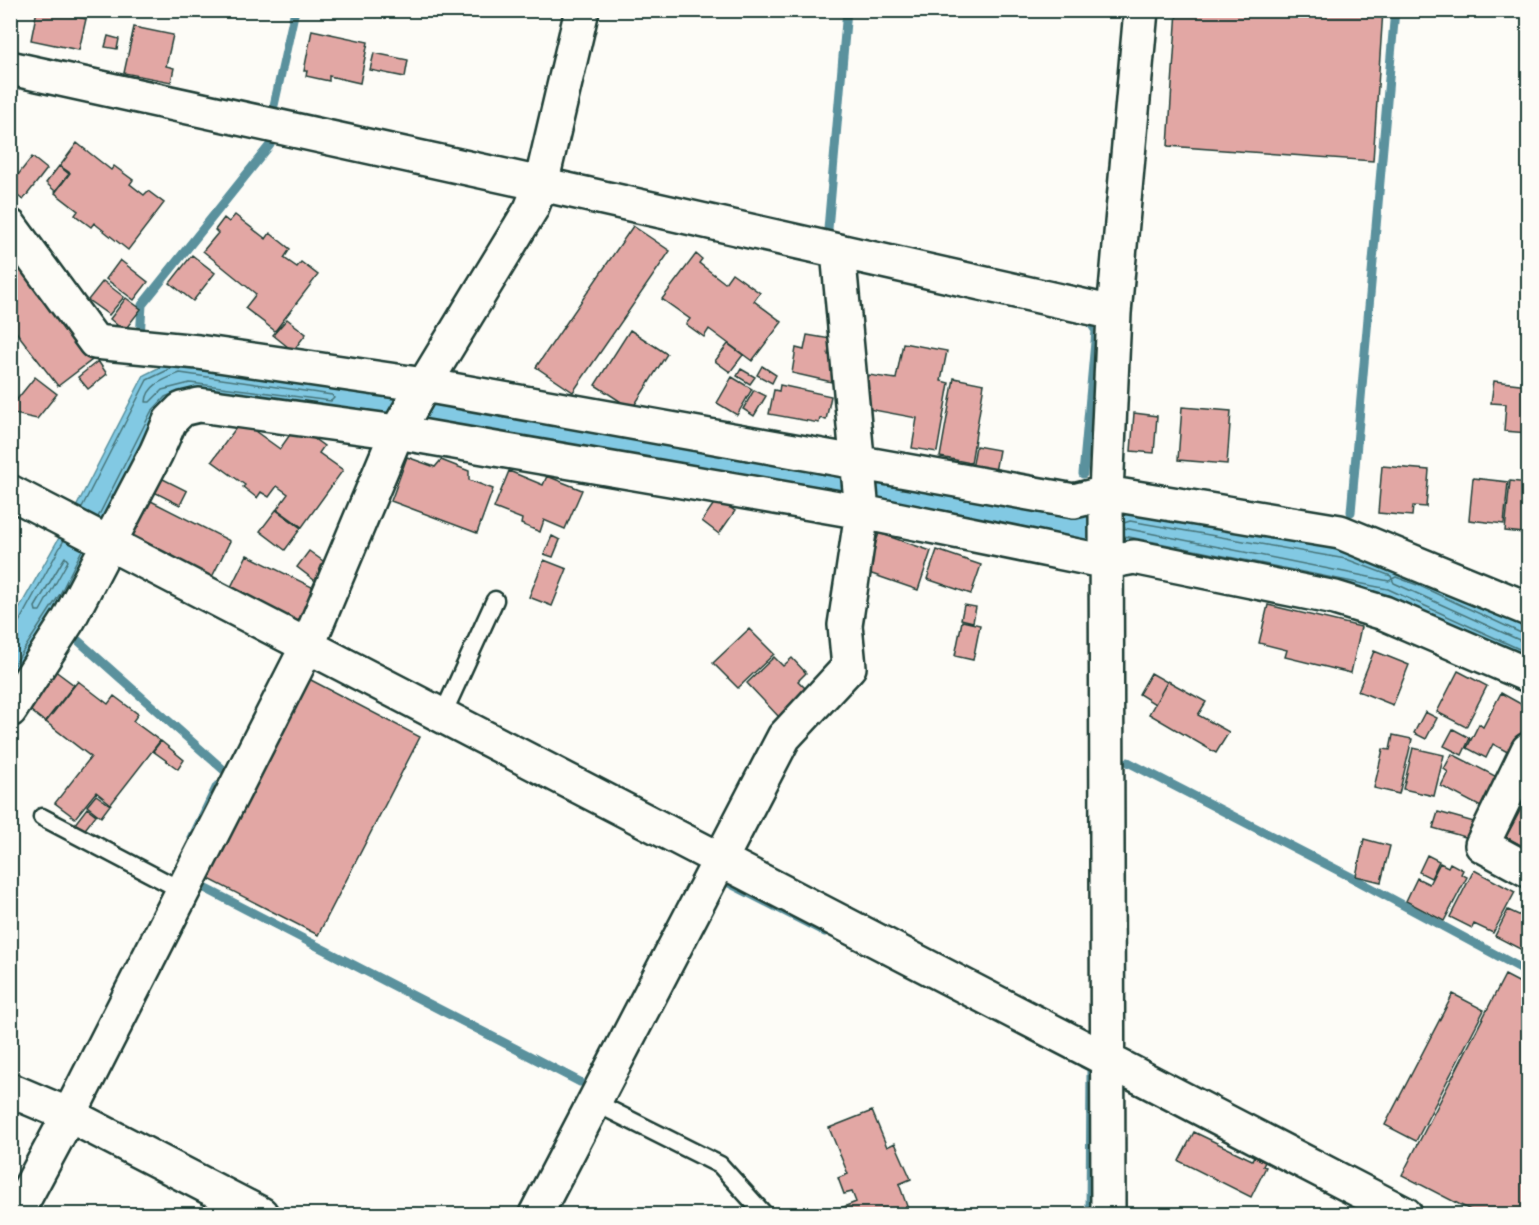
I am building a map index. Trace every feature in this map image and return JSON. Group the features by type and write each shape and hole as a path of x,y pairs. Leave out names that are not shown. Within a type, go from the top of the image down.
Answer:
{"street":[{"path":"16,1215 307,647 398,430 531,209 541,183 582,10"},
{"path":"1108,1215 1106,500 1114,313 1141,10"},
{"path":"10,68 541,183 1114,313"},
{"path":"10,226 94,342 198,352 422,388 1074,501 1106,500 1340,532 1528,609"},
{"path":"536,1215 784,737 849,667 845,625 862,509 838,251"},
{"path":"10,710 69,619 170,421 182,409 199,405 398,430 862,509 1107,557 1134,557 1335,598 1384,613 1528,675"},
{"path":"10,492 1406,1215"},
{"path":"1528,750 1482,845 1528,870"},
{"path":"10,1090 69,1115 261,1215"}],"lane":[{"path":"442,716 495,600"},
{"path":"42,818 183,891"},
{"path":"594,1102 720,1165 764,1215"}],"water":[{"path":"178,358 1079,512 1094,519 1128,507 1350,546 1528,622 1528,659 1386,594 1127,542 1084,546 842,498 156,415 65,597 11,682 11,623 73,513 144,375"}],"building":[{"path":"37,10 86,19 79,50 31,40"},
{"path":"1177,10 1383,10 1373,161 1168,146"},
{"path":"134,27 173,35 166,66 174,68 171,82 124,73"},
{"path":"312,30 368,42 360,83 329,76 329,81 306,76 307,71 304,71"},
{"path":"108,36 119,39 117,49 105,47"},
{"path":"374,53 408,60 405,77 370,70"},
{"path":"77,143 111,170 114,166 133,180 130,184 144,195 148,191 164,203 128,250 94,223 91,227 75,215 78,211 55,193 70,173 60,166"},
{"path":"32,157 47,169 23,200 10,190 10,185"},
{"path":"59,166 69,174 55,191 46,183"},
{"path":"235,215 266,239 270,233 290,249 284,258 297,267 301,262 318,275 275,331 245,308 256,294 203,251 218,233 215,230 224,218 229,222"},
{"path":"633,226 670,251 573,392 536,367"},
{"path":"696,254 702,259 699,263 725,283 732,273 760,293 754,301 782,322 752,361 709,329 704,337 686,324 690,319 662,299"},
{"path":"192,255 215,273 193,301 170,283"},
{"path":"120,260 148,282 134,300 106,279"},
{"path":"19,267 92,360 58,386 10,324 10,274"},
{"path":"103,281 124,297 109,315 88,300"},
{"path":"126,298 141,309 124,331 110,319"},
{"path":"287,319 306,334 293,351 273,335"},
{"path":"630,330 667,354 632,409 595,385"},
{"path":"807,335 831,339 828,355 837,357 832,382 792,373 796,348 804,350"},
{"path":"903,343 947,351 941,381 949,383 937,452 912,448 917,418 863,408 869,375 896,379"},
{"path":"728,344 743,355 730,372 715,361"},
{"path":"98,361 107,374 88,389 78,377"},
{"path":"762,366 776,375 772,383 757,375"},
{"path":"741,369 755,377 750,384 737,376"},
{"path":"35,377 57,394 37,419 10,413 10,408"},
{"path":"732,377 752,389 737,415 717,403"},
{"path":"954,378 984,384 971,463 940,457"},
{"path":"1494,381 1528,385 1528,433 1504,431 1506,404 1491,403"},
{"path":"780,385 831,396 826,420 820,418 819,423 769,414 774,390 779,391"},
{"path":"754,390 766,396 754,416 743,409"},
{"path":"1182,407 1231,411 1227,464 1178,460"},
{"path":"1134,413 1157,416 1154,453 1131,451"},
{"path":"241,421 280,449 296,426 324,446 319,453 343,470 302,527 277,509 288,494 277,486 269,497 261,492 257,498 243,487 245,485 212,461"},
{"path":"976,446 999,450 995,472 972,469"},
{"path":"407,457 435,467 441,460 469,471 469,480 493,489 477,533 391,501"},
{"path":"1382,466 1429,470 1426,507 1413,506 1412,516 1378,513"},
{"path":"509,471 543,485 547,476 582,490 565,529 544,520 540,532 521,524 522,519 494,508"},
{"path":"151,473 187,491 180,505 144,487"},
{"path":"1473,478 1508,482 1504,524 1469,520"},
{"path":"1510,481 1528,483 1528,539 1524,539 1524,533 1505,531"},
{"path":"147,499 230,541 212,577 129,535"},
{"path":"717,499 735,511 719,534 702,521"},
{"path":"276,510 301,528 285,550 260,531"},
{"path":"879,533 931,551 918,590 866,572"},
{"path":"552,536 560,540 553,557 544,554"},
{"path":"937,550 981,565 971,594 927,579"},
{"path":"309,551 330,566 318,583 297,567"},
{"path":"247,555 316,589 300,623 230,589"},
{"path":"544,560 567,569 552,606 529,597"},
{"path":"964,605 976,607 973,622 961,619"},
{"path":"1268,605 1361,627 1351,673 1285,657 1287,650 1259,643"},
{"path":"962,621 980,625 973,660 955,656"},
{"path":"749,629 774,654 738,688 713,663"},
{"path":"1374,651 1409,665 1393,705 1358,691"},
{"path":"774,657 783,666 792,658 806,673 798,681 807,690 779,717 747,683"},
{"path":"54,670 74,685 45,722 26,707"},
{"path":"1458,671 1487,686 1466,727 1437,712"},
{"path":"1151,673 1167,682 1155,704 1139,694"},
{"path":"309,679 420,737 318,935 207,878"},
{"path":"78,681 108,704 114,696 138,714 133,721 160,741 111,804 96,792 75,818 55,803 91,757 46,722"},
{"path":"1168,681 1206,702 1198,715 1229,732 1216,753 1149,714"},
{"path":"1501,693 1528,708 1528,719 1511,754 1493,744 1486,758 1467,748 1479,724 1483,727"},
{"path":"1425,712 1437,718 1426,739 1414,733"},
{"path":"1453,729 1470,738 1462,755 1444,746"},
{"path":"1393,735 1412,739 1399,794 1374,788 1383,749 1390,750"},
{"path":"161,741 184,760 178,769 153,751"},
{"path":"1413,748 1444,755 1434,796 1403,789"},
{"path":"1452,754 1497,777 1481,807 1441,786 1448,772 1444,769"},
{"path":"96,795 110,805 101,817 87,806"},
{"path":"1528,796 1528,849 1506,837"},
{"path":"87,808 96,815 83,832 74,825"},
{"path":"1438,812 1474,822 1469,838 1433,828"},
{"path":"1364,839 1390,846 1381,882 1356,876"},
{"path":"1427,855 1439,861 1431,878 1419,872"},
{"path":"1440,863 1448,867 1450,863 1463,870 1461,874 1467,877 1444,921 1406,901 1417,878 1429,884"},
{"path":"1474,870 1515,892 1493,933 1474,924 1472,928 1450,917"},
{"path":"1528,902 1528,953 1495,936 1508,910 1521,916"},
{"path":"1505,975 1528,987 1528,1214 1478,1214 1402,1175"},
{"path":"1453,994 1484,1010 1416,1141 1385,1125"},
{"path":"872,1111 887,1147 895,1143 911,1179 899,1184 908,1209 893,1214 826,1214 856,1202 852,1192 844,1194 838,1178 848,1174 829,1128"},
{"path":"1194,1132 1252,1160 1254,1156 1265,1162 1263,1166 1266,1167 1251,1197 1179,1161"}],"waterway":[{"path":"273,110 295,10"},
{"path":"828,229 847,10"},
{"path":"1351,512 1395,10"},
{"path":"140,338 142,305 270,145"},
{"path":"1083,474 1096,331 1090,322 1084,321"},
{"path":"73,636 226,772"},
{"path":"1128,762 1528,972"},
{"path":"192,838 217,786"},
{"path":"723,880 825,932"},
{"path":"201,886 580,1082"},
{"path":"1083,1064 1091,1068 1090,1214"}]}
